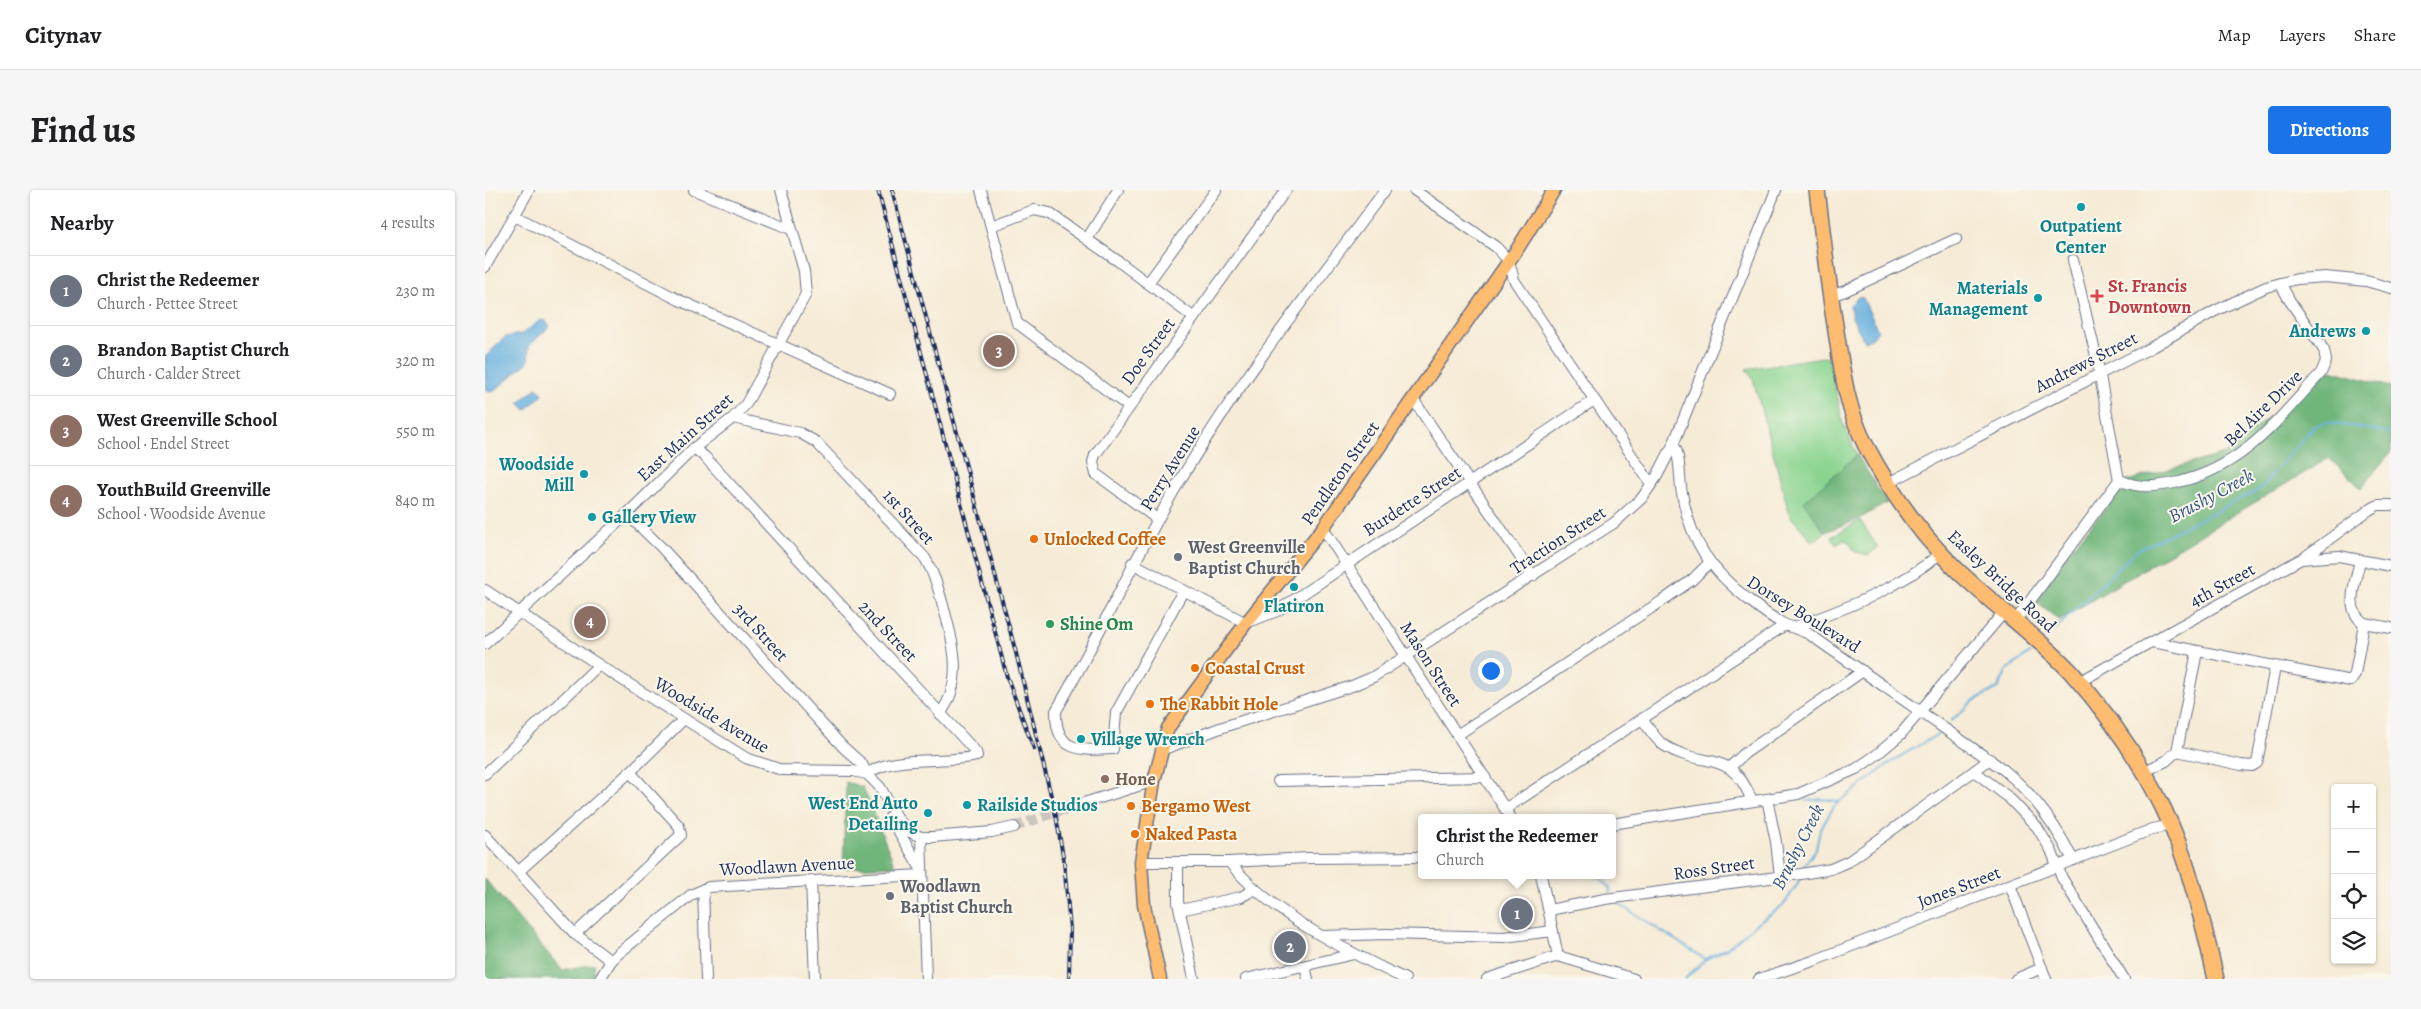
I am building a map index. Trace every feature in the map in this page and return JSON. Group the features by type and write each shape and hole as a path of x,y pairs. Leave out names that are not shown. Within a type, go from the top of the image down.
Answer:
{"highway":[{"name":"Easley Bridge Road","path":"1817,190 1830,296 1845,386 1854,419 1866,446 1888,483 1915,522 1941,553 1964,577 2052,653 2079,682 2109,721 2143,772 2171,825 2197,900 2217,979"}],"main road":[{"name":"Pendleton Street","path":"1160,979 1144,905 1141,862 1154,781 1167,728 1246,622 1323,528 1509,261 1555,190"}],"street":[{"path":"485,267 529,190"},
{"path":"694,190 791,229"},
{"name":"East Main Street","path":"485,644 627,514 694,448 733,418 747,404 806,294 804,271 781,190"},
{"path":"981,190 1017,323 1129,406"},
{"path":"1087,238 1118,190"},
{"path":"1148,283 1217,190"},
{"name":"Doe Street","path":"1157,519 1103,480 1093,469 1095,455 1193,316 1286,190"},
{"name":"Perry Avenue","path":"1183,591 1117,713 1113,749 1075,749 1066,744 1057,730 1056,711 1132,563 1157,519 1195,456 1253,371 1385,190"},
{"path":"1414,190 1496,247 1509,261 1514,280 1651,484"},
{"name":"Traction Street","path":"1161,750 1352,686 1373,677 1533,576 1614,523 1629,511 1651,484 1673,445 1776,190"},
{"path":"991,226 1025,212 1042,210 1087,238 1193,316"},
{"path":"515,216 679,300 778,346 801,354 889,394"},
{"path":"1830,296 1845,291 1956,239"},
{"path":"1616,823 1767,800 1809,791 1856,769 1888,746 2010,615 2119,480 2099,373 2073,260"},
{"name":"Andrews Street","path":"1888,483 2152,347 2249,294 2280,283 2325,277 2366,281 2391,288"},
{"name":"Bel Aire Drive","path":"2119,480 2141,487 2160,486 2189,479 2229,463 2259,440 2321,373 2326,361 2324,350 2293,306 2280,283"},
{"path":"1413,399 1533,576"},
{"name":"Burdette Street","path":"1246,622 1277,611 1594,400"},
{"name":"1st Street","path":"733,418 800,432 816,442 925,558 937,581 955,654 952,691 947,705 940,714"},
{"name":"Dorsey Boulevard","path":"1673,445 1678,456 1681,491 1686,515 1709,563 1731,586 1790,626 1809,634 1922,710 2015,779 2036,800 2053,823 2073,860"},
{"name":"2nd Street","path":"694,448 705,456 976,752 977,756 893,764 874,769 867,774"},
{"path":"2301,559 2369,510 2379,505 2391,505"},
{"name":"3rd Street","path":"627,514 661,547 842,746 862,764 867,774"},
{"name":"Mason Street","path":"1323,528 1509,814"},
{"path":"1505,808 1790,626 1860,603 1920,569 1941,553"},
{"name":"4th Street","path":"2079,682 2301,559 2326,556 2391,566"},
{"path":"2360,560 2352,605 2354,615 2364,623 2391,628"},
{"path":"1132,563 1246,622"},
{"path":"1457,735 1662,602 1709,563"},
{"name":"Woodside Avenue","path":"485,590 731,750 770,768 793,771 853,771 867,774"},
{"path":"2152,642 2275,668 2351,681 2355,674 2364,623"},
{"path":"2143,772 2166,760 2177,751 2197,652"},
{"path":"485,774 599,665"},
{"path":"2177,751 2241,765 2252,766 2257,763 2275,668"},
{"path":"1730,767 1744,754 1863,671"},
{"path":"519,871 630,772 684,719"},
{"path":"1642,719 1664,746 1730,767 1740,776 1752,801"},
{"path":"1167,728 1175,737 1183,742"},
{"path":"1990,759 1974,772 2008,797 2029,818 2051,850 2069,890 2124,979"},
{"path":"575,934 681,836 679,826 630,772"},
{"name":"Ross Street","path":"1549,910 1605,899 1831,869 1849,861 1974,772"},
{"path":"867,774 881,787 908,831 921,836 992,832 1013,827"},
{"path":"1278,781 1485,777"},
{"path":"1068,808 1154,781"},
{"path":"881,787 887,811 921,872"},
{"path":"1767,800 1776,842 1780,876"},
{"name":"Jones Street","path":"1759,979 1813,961 2153,829 2171,825"},
{"path":"485,835 575,934 611,961"},
{"path":"921,836 926,979"},
{"path":"1141,862 1229,862 1309,858 1418,857"},
{"path":"1178,862 1180,910 1194,979"},
{"path":"1229,862 1255,889 1286,915 1354,954 1405,979"},
{"name":"Woodlawn Avenue","path":"600,979 611,961 691,895 703,890 720,885 921,872"},
{"path":"1542,879 1558,956"},
{"path":"811,880 815,979"},
{"path":"2010,884 2046,979"},
{"path":"1180,910 1241,897 1255,889"},
{"path":"703,890 706,979"},
{"path":"1323,936 1386,934 1504,937 1553,931"},
{"path":"1246,979 1354,954"},
{"path":"1487,979 1558,956 1634,979"},
{"path":"1305,966 1308,979"},
{"path":"2016,979 2042,968"}],"green space":[{"path":"1829,356 1843,424 1857,455 1804,502 1825,532 1813,542 1790,516 1753,379 1746,369"},
{"path":"2327,369 2391,387 2391,452 2361,488 2329,458 2059,620 2037,603 2054,569 2112,501 2123,482 2224,454"},
{"path":"1857,455 1887,503 1857,520 1825,532 1804,502"},
{"path":"1860,520 1878,548 1868,555 1855,552 1849,542 1844,540 1836,545 1831,537"},
{"path":"846,782 863,787 895,866 843,868"},
{"path":"485,879 562,970 595,964 592,979 485,979"}],"water":[{"path":"1858,297 1863,298 1878,331 1871,339 1864,341 1852,317 1850,305"},
{"path":"545,320 550,326 529,346 528,362 493,392 486,390 485,357 505,337 522,334 539,321"},
{"path":"537,387 543,394 526,410 519,403"}],"waterway":[{"name":"Brushy Creek","path":"2053,631 2137,550 2259,490 2314,426 2326,422 2391,433"},
{"name":"Brushy Creek","path":"1951,721 1973,701 1998,688 2007,670 2030,653"},
{"name":"Brushy Creek","path":"1800,871 1816,849 1820,830 1835,805 1894,760 1940,733"},
{"path":"1806,801 1821,799 1838,801"},
{"name":"Brushy Creek","path":"1685,979 1706,959 1726,949 1759,922 1783,906 1798,883 1799,878"},
{"path":"1602,879 1610,888 1610,892"},
{"path":"1619,904 1705,959"}],"tunnel":[{"path":"1014,827 1068,808"}],"railway":[{"path":"878,190 1007,677 1034,749"},
{"path":"892,190 1016,653 1056,816 1064,862 1070,929 1069,979"}],"place":[{"name":"Outpatient Center","path":"2081,207"},
{"name":"St. Francis Downtown","path":"2097,296"},
{"name":"Materials Management","path":"2038,298"},
{"name":"Andrews","path":"2366,331"},
{"name":"West Greenville School","path":"999,351"},
{"name":"Woodside Mill","path":"584,474"},
{"name":"Gallery View","path":"592,517"},
{"name":"Unlocked Coffee","path":"1034,539"},
{"name":"West Greenville Baptist Church","path":"1178,557"},
{"name":"Flatiron","path":"1294,587"},
{"name":"YouthBuild Greenville","path":"590,622"},
{"name":"Shine Om","path":"1050,624"},
{"name":"Coastal Crust","path":"1195,668"},
{"name":"The Rabbit Hole","path":"1150,704"},
{"name":"Village Wrench","path":"1081,739"},
{"name":"Hone","path":"1105,779"},
{"name":"Railside Studios","path":"967,805"},
{"name":"Bergamo West","path":"1131,806"},
{"name":"West End Auto Detailing","path":"928,813"},
{"name":"Naked Pasta","path":"1135,834"},
{"name":"Woodlawn Baptist Church","path":"890,896"},
{"name":"Christ the Redeemer","path":"1517,914"},
{"name":"Brandon Baptist Church","path":"1290,947"}]}
